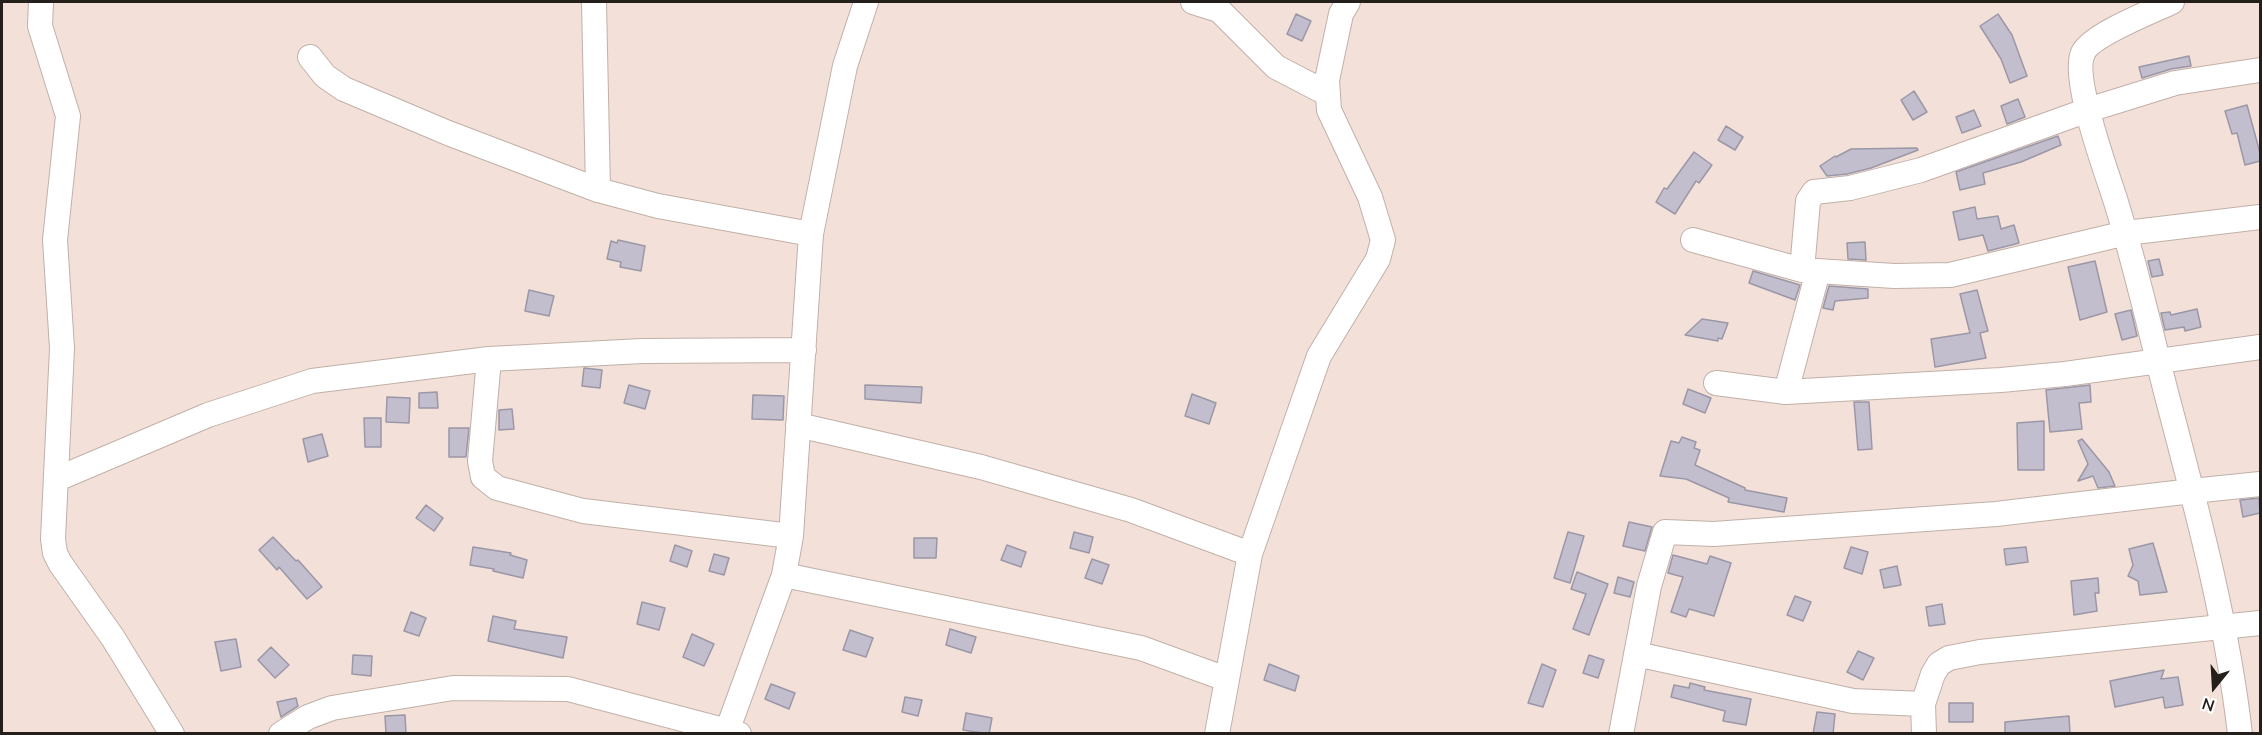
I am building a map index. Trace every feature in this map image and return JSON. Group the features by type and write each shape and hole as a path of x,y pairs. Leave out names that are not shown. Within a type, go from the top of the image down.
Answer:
{"street":[{"path":"41,2 40,26 68,116 55,240 62,348 53,540 55,553 113,638 172,734"},
{"path":"594,2 598,190"},
{"path":"281,734 308,717 332,708 453,688 568,689 730,733 784,575 791,536 811,234 845,66 866,2"},
{"path":"1193,2 1219,10 1276,67 1328,94"},
{"path":"1217,734 1250,554 1318,356 1378,259 1383,240 1371,197 1329,110 1327,80 1341,14 1348,2"},
{"path":"2172,2 2093,40 2083,52 2079,67 2088,110 2126,233 2192,491 2223,628 2240,734"},
{"path":"310,57 325,76 344,89 448,133 598,190 657,206 811,234"},
{"path":"1786,392 1810,271 1808,201 1814,192 1850,188 1921,170 2088,110 2175,83 2260,70"},
{"path":"1693,240 1810,271 1894,276 1950,275 2126,233 2260,217"},
{"path":"1716,383 1786,392 2012,379 2065,374 2260,346"},
{"path":"57,479 208,416 312,381 489,359 642,351 804,350"},
{"path":"489,359 480,461 483,477 497,488 583,511 791,536"},
{"path":"798,425 981,466 1131,510 1250,554"},
{"path":"1621,734 1648,586 1665,532 1714,534 1826,528 1996,514 2260,484"},
{"path":"784,575 1141,648 1226,679"},
{"path":"1924,734 1923,704 1933,674 1939,664 1949,658 1980,652 2260,623"},
{"path":"1636,654 1853,702 1923,704"}],"building":[{"path":"1296,14 1311,21 1302,41 1287,34"},
{"path":"1998,14 2012,35 2027,76 2010,83 2001,59 1980,26"},
{"path":"2189,56 2191,66 2171,69 2142,78 2139,67"},
{"path":"1914,91 1927,112 1913,120 1901,100"},
{"path":"2018,99 2025,117 2007,124 2001,106"},
{"path":"2247,105 2260,153 2260,161 2245,165 2237,133 2232,134 2225,111"},
{"path":"1974,110 1981,126 1962,133 1956,117"},
{"path":"1726,126 1743,137 1735,150 1718,140"},
{"path":"2058,136 2061,145 2021,162 1983,173 1985,184 1960,190 1956,172"},
{"path":"1917,148 1918,150 1871,168 1847,174 1827,176 1820,166 1851,149"},
{"path":"1694,152 1712,165 1699,183 1696,181 1675,214 1656,202 1664,188 1667,189"},
{"path":"1975,207 1977,219 1998,216 2001,229 2014,225 2019,243 1988,251 1983,235 1959,240 1953,212"},
{"path":"618,240 645,246 641,271 620,267 621,262 607,259 611,241 617,243"},
{"path":"1865,242 1866,260 1848,259 1847,243"},
{"path":"2159,259 2163,275 2152,277 2148,261"},
{"path":"2095,261 2107,312 2080,320 2068,267"},
{"path":"1753,271 1800,285 1795,300 1749,283"},
{"path":"1829,286 1868,289 1868,298 1835,301 1833,310 1823,308"},
{"path":"529,290 554,296 549,316 525,311"},
{"path":"1977,290 1988,331 1980,333 1986,358 1935,367 1931,339 1970,333 1960,294"},
{"path":"2197,309 2201,327 2185,331 2184,327 2165,330 2161,313 2170,312 2171,315"},
{"path":"2131,310 2137,336 2122,340 2115,314"},
{"path":"1702,319 1728,323 1722,339 1718,338 1718,341 1685,335"},
{"path":"584,368 602,370 600,388 582,386"},
{"path":"629,385 650,391 645,409 624,403"},
{"path":"865,385 922,387 921,403 865,399"},
{"path":"2090,385 2091,402 2079,403 2082,429 2050,432 2046,390"},
{"path":"1688,389 1711,398 1705,413 1683,404"},
{"path":"437,392 438,408 419,408 419,393"},
{"path":"1192,394 1216,403 1209,424 1185,416"},
{"path":"753,395 784,396 783,420 752,419"},
{"path":"387,397 410,398 409,423 386,422"},
{"path":"1854,402 1869,402 1872,449 1858,450"},
{"path":"512,409 514,429 499,430 499,410"},
{"path":"364,418 381,418 381,447 365,447"},
{"path":"2044,421 2044,470 2018,470 2017,423"},
{"path":"449,428 469,428 466,457 449,457"},
{"path":"322,434 328,456 308,462 303,439"},
{"path":"1682,437 1696,442 1694,448 1700,450 1695,465 1745,490 1787,498 1784,512 1728,502 1729,498 1686,479 1660,476 1671,441 1679,443"},
{"path":"2082,439 2109,472 2115,486 2098,488 2093,476 2078,481 2088,464 2078,441"},
{"path":"2259,498 2260,513 2243,517 2240,500"},
{"path":"426,505 443,518 434,531 416,518"},
{"path":"1629,522 1652,527 1645,551 1623,546"},
{"path":"1074,532 1093,537 1089,553 1070,548"},
{"path":"1568,532 1584,536 1570,583 1554,578"},
{"path":"273,537 322,587 307,599 279,567 277,570 259,550"},
{"path":"914,538 937,538 936,558 914,558"},
{"path":"2153,543 2167,592 2140,595 2138,581 2128,576 2133,565 2129,549"},
{"path":"675,545 692,551 687,567 670,561"},
{"path":"1007,545 1026,552 1021,567 1001,560"},
{"path":"473,547 511,553 510,555 527,560 523,578 493,571 494,569 470,565"},
{"path":"1851,547 1868,552 1862,574 1844,568"},
{"path":"2026,547 2028,562 2006,565 2004,549"},
{"path":"714,554 729,558 724,575 709,571"},
{"path":"1673,555 1707,564 1710,556 1731,563 1714,616 1689,609 1686,617 1671,612 1683,577 1668,573"},
{"path":"1092,559 1109,565 1102,584 1085,578"},
{"path":"1897,566 1901,585 1884,588 1880,570"},
{"path":"1577,572 1608,584 1589,635 1573,629 1586,594 1571,589"},
{"path":"1618,577 1634,582 1630,597 1614,593"},
{"path":"2098,578 2099,593 2095,593 2097,611 2074,615 2071,581"},
{"path":"1795,596 1811,602 1803,621 1787,615"},
{"path":"642,602 665,608 659,630 637,624"},
{"path":"1942,604 1945,624 1929,626 1926,607"},
{"path":"411,612 426,618 419,636 404,631"},
{"path":"493,616 516,621 514,629 567,637 563,658 488,641"},
{"path":"950,629 976,637 971,653 946,645"},
{"path":"850,630 873,638 866,657 843,650"},
{"path":"692,634 714,644 704,666 683,657"},
{"path":"236,639 241,667 221,671 215,642"},
{"path":"271,647 289,665 275,678 258,660"},
{"path":"1858,651 1874,658 1863,680 1847,672"},
{"path":"353,655 372,656 371,676 352,674"},
{"path":"1589,655 1604,660 1598,678 1583,673"},
{"path":"1269,664 1299,676 1295,691 1264,680"},
{"path":"1542,664 1556,670 1543,707 1528,703"},
{"path":"2164,670 2161,679 2178,677 2183,705 2165,708 2163,697 2115,707 2110,681"},
{"path":"1690,683 1705,687 1704,690 1751,699 1746,725 1723,721 1725,711 1671,697 1674,685 1689,688"},
{"path":"771,684 795,693 789,709 765,699"},
{"path":"905,697 922,700 918,716 902,712"},
{"path":"296,698 298,706 281,717 277,702"},
{"path":"1949,703 1973,703 1973,722 1949,722"},
{"path":"1817,712 1835,714 1833,734 1813,734"},
{"path":"966,713 992,718 989,734 963,730"},
{"path":"405,715 406,734 386,734 385,716"},
{"path":"2069,716 2070,734 2005,734 2005,722"}]}
